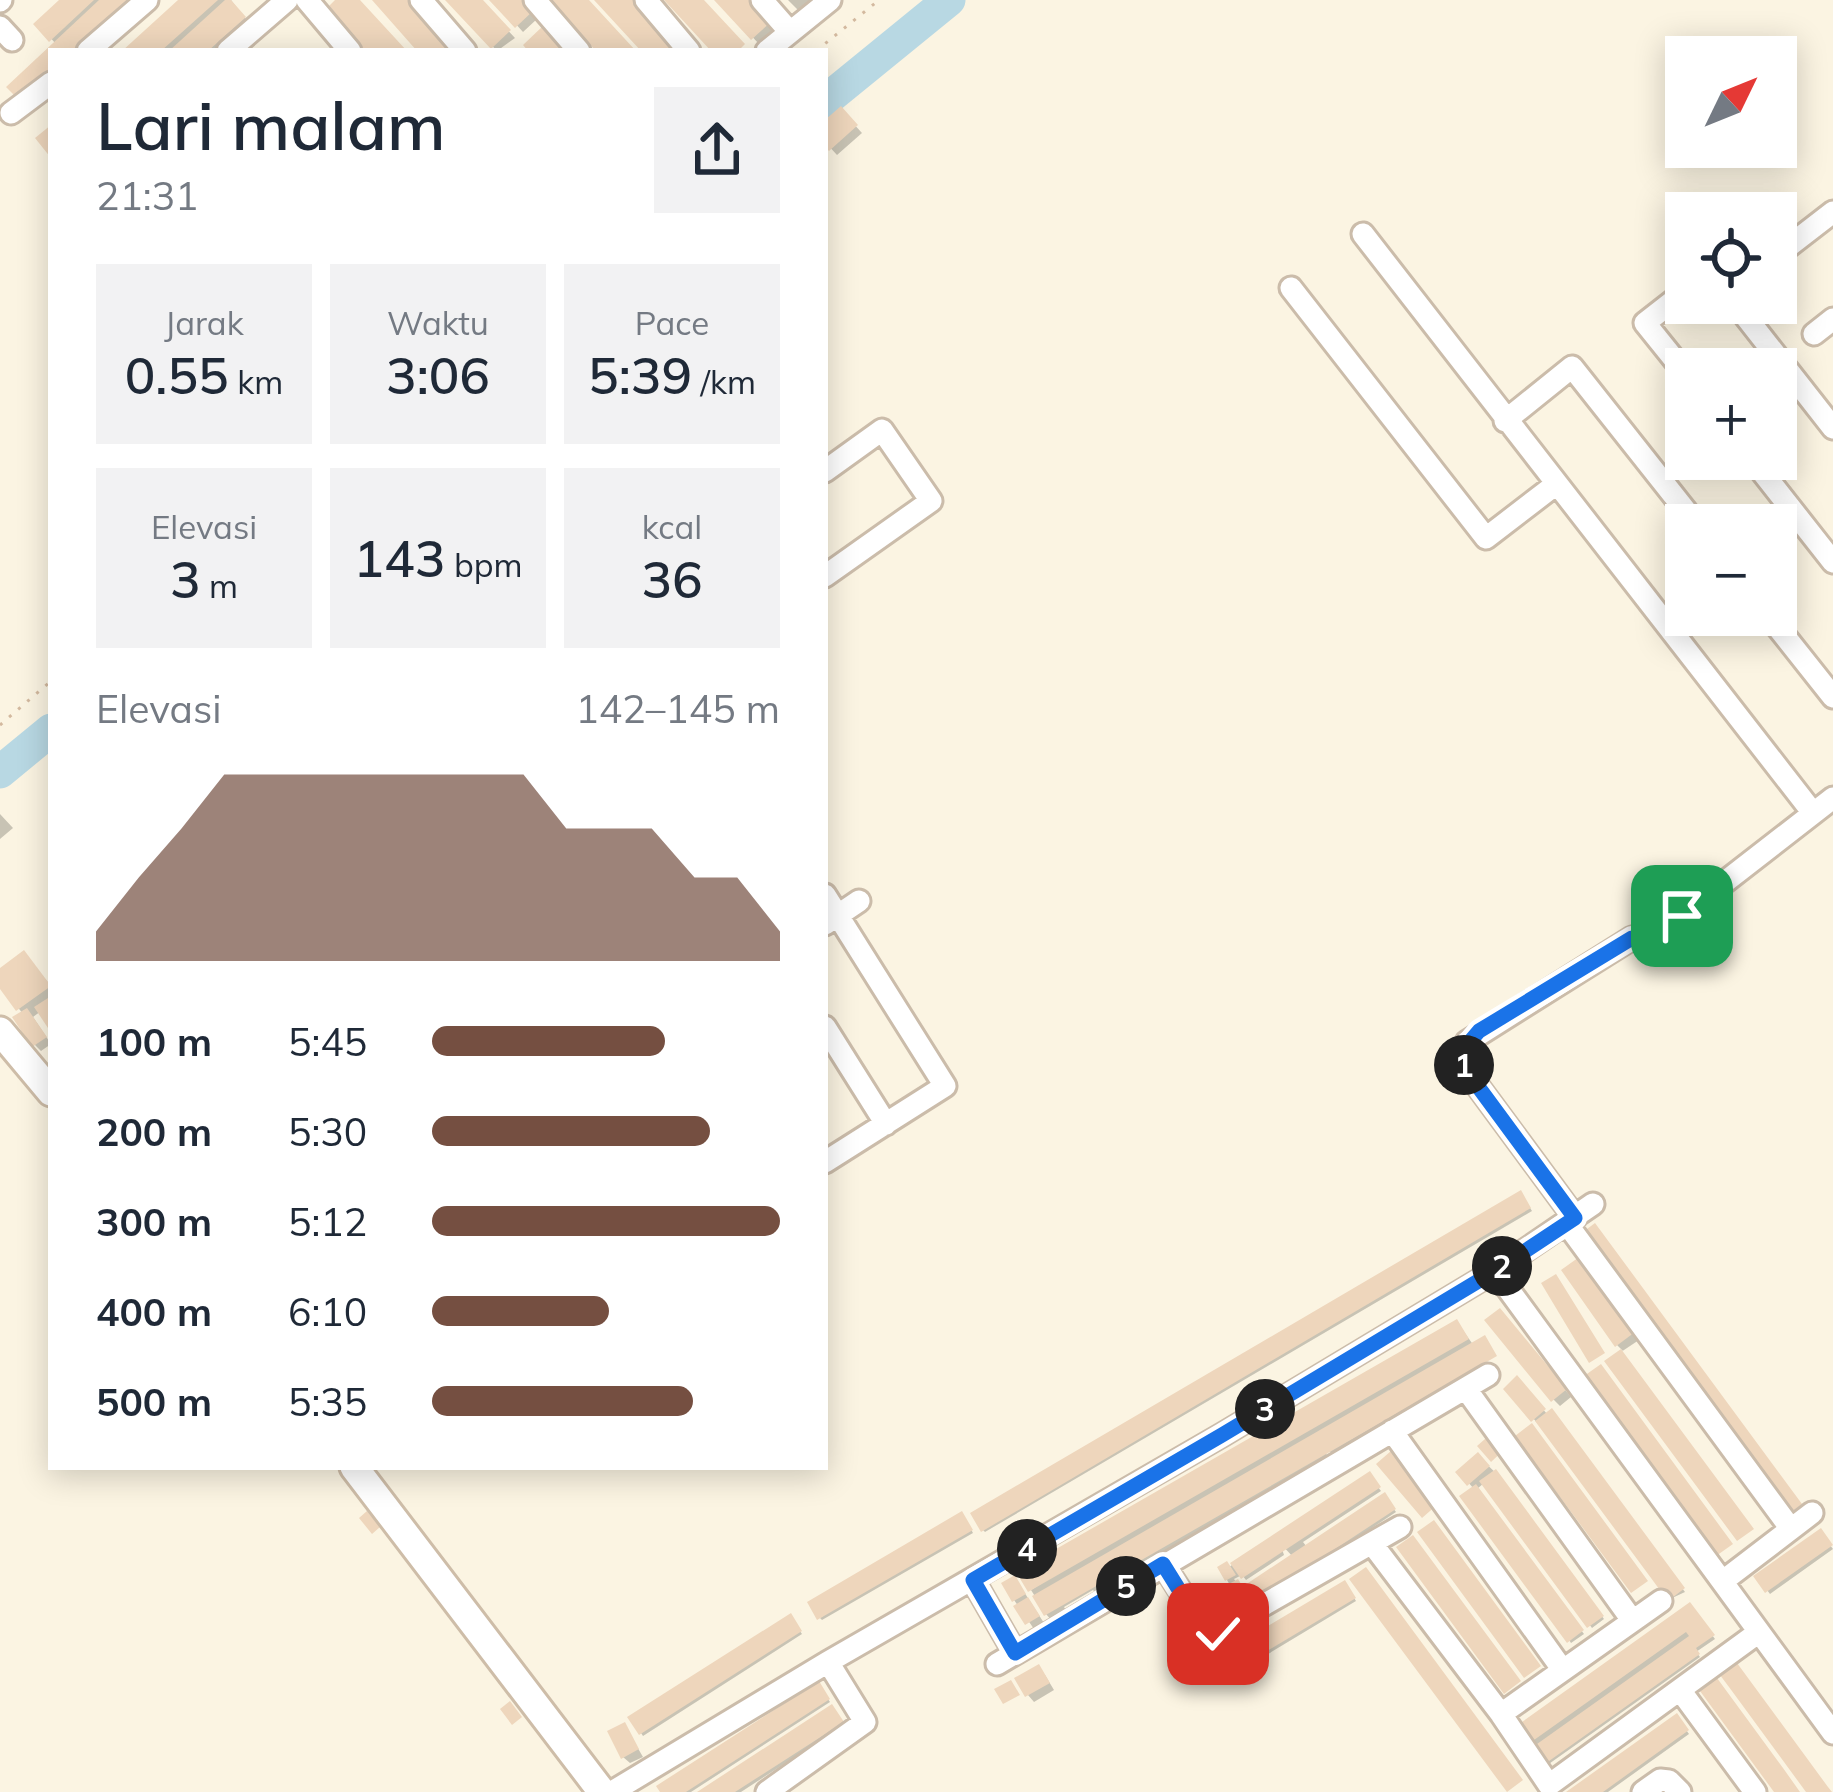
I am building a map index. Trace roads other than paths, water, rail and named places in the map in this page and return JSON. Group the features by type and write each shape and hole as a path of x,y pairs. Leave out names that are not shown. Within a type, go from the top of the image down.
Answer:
{"street":[{"path":"92,48 148,0"},
{"path":"231,48 261,8 287,0"},
{"path":"307,0 347,48"},
{"path":"421,0 462,48"},
{"path":"535,0 576,48"},
{"path":"646,0 686,48"},
{"path":"762,0 790,32"},
{"path":"770,48 830,0"},
{"path":"11,113 47,95"},
{"path":"1797,240 1833,212"},
{"path":"1363,234 1813,814"},
{"path":"1291,288 1486,538 1555,485"},
{"path":"1665,307 1646,322 1666,348"},
{"path":"1814,334 1833,319"},
{"path":"1751,324 1833,428"},
{"path":"1505,421 1572,368 1680,504"},
{"path":"828,469 882,430 931,501 828,574"},
{"path":"1769,480 1833,562"},
{"path":"1785,636 1832,693"},
{"path":"1791,1529 1578,1215 1471,1077 1462,1051 1479,1031 1632,938 1663,930 1833,798"},
{"path":"828,1160 945,1086 831,920 860,901"},
{"path":"0,1031 48,1088"},
{"path":"828,1033 886,1124"},
{"path":"356,1470 604,1790 973,1580 1495,1271 1578,1215"},
{"path":"1495,1271 1833,1732"},
{"path":"973,1580 1006,1658 1488,1375"},
{"path":"1466,1389 1633,1620"},
{"path":"1392,1431 1562,1669"},
{"path":"1723,1581 1812,1513"},
{"path":"1163,1564 1209,1636 1400,1527"},
{"path":"1373,1545 1501,1714 1544,1788 1759,1632"},
{"path":"1501,1714 1661,1601"},
{"path":"767,1792 865,1722 865,1715 828,1662"},
{"path":"1680,1690 1755,1792"},
{"path":"1642,1792 1660,1780 1669,1781 1680,1792"}],"waterway":[{"path":"828,99 949,0"},
{"path":"0,772 48,732"}]}
